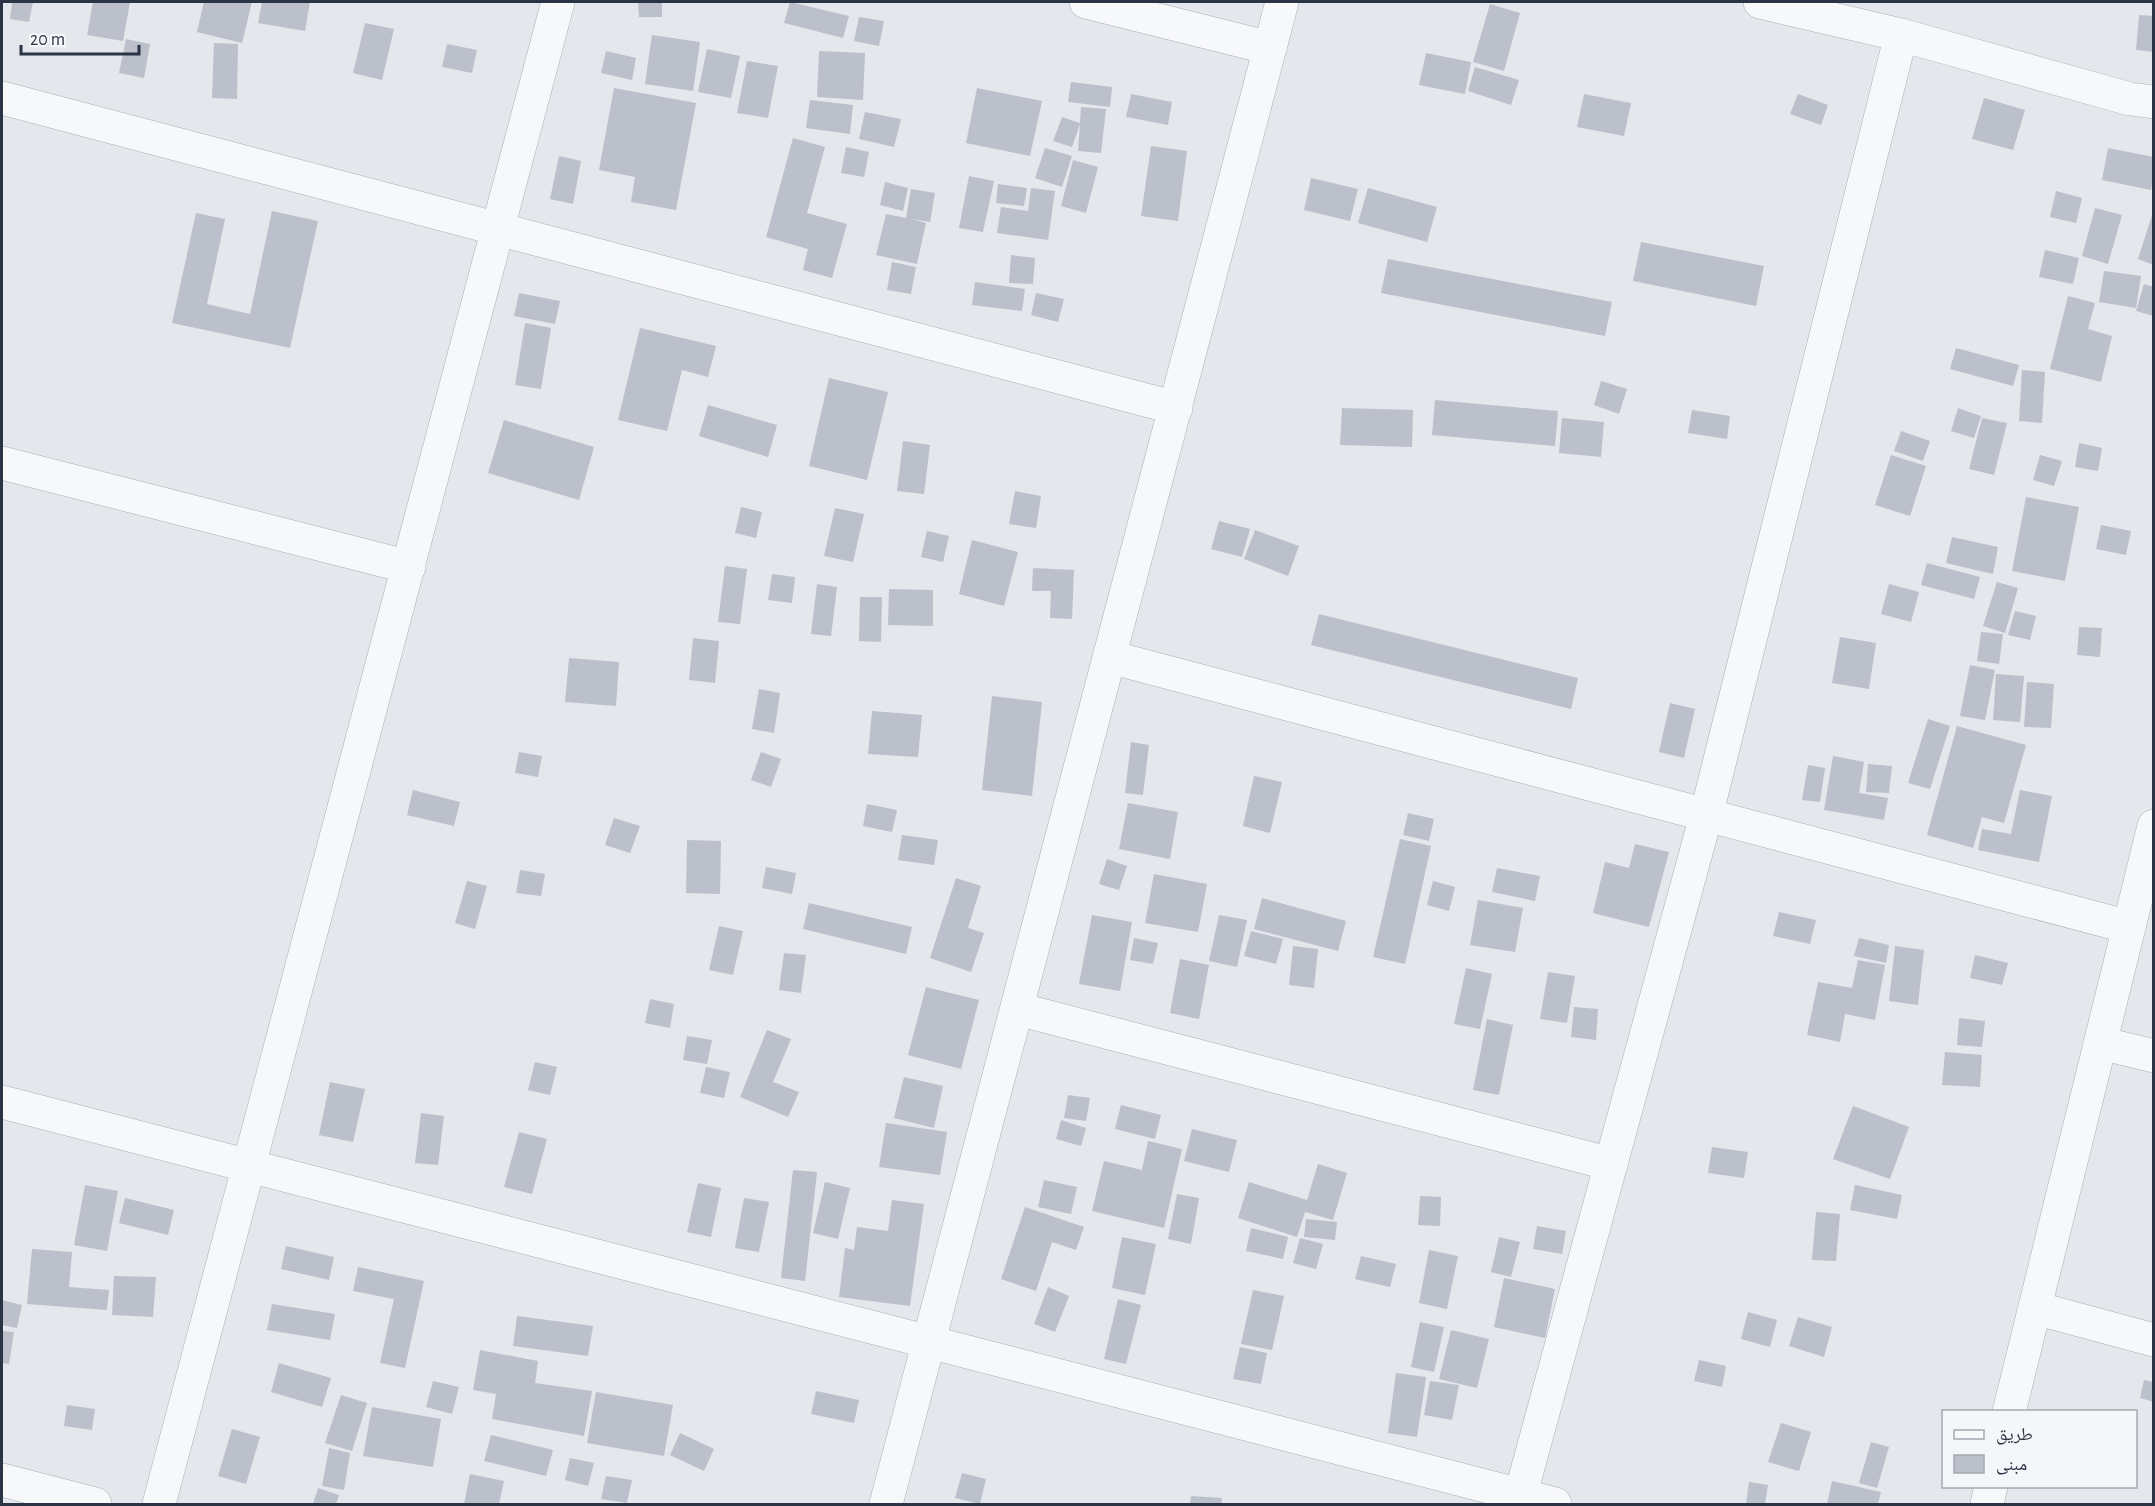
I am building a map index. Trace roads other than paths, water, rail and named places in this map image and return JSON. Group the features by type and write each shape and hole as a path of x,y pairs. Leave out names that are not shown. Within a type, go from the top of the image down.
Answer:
{"street":[{"path":"159,1504 558,2"},
{"path":"1086,2 1270,48"},
{"path":"886,1504 1282,2"},
{"path":"1760,2 1901,35 2130,99 2154,102"},
{"path":"1519,1500 1706,816 1901,35"},
{"path":"2,98 1176,408"},
{"path":"2,463 409,567"},
{"path":"1110,657 2129,927"},
{"path":"2010,1410 2154,826"},
{"path":"1018,1009 1611,1164"},
{"path":"2100,1043 2154,1056"},
{"path":"2,1102 930,1342 1519,1500 1555,1504"},
{"path":"2035,1308 2154,1340"},
{"path":"2,1480 95,1504"},
{"path":"1986,1504 1990,1488"}]}
